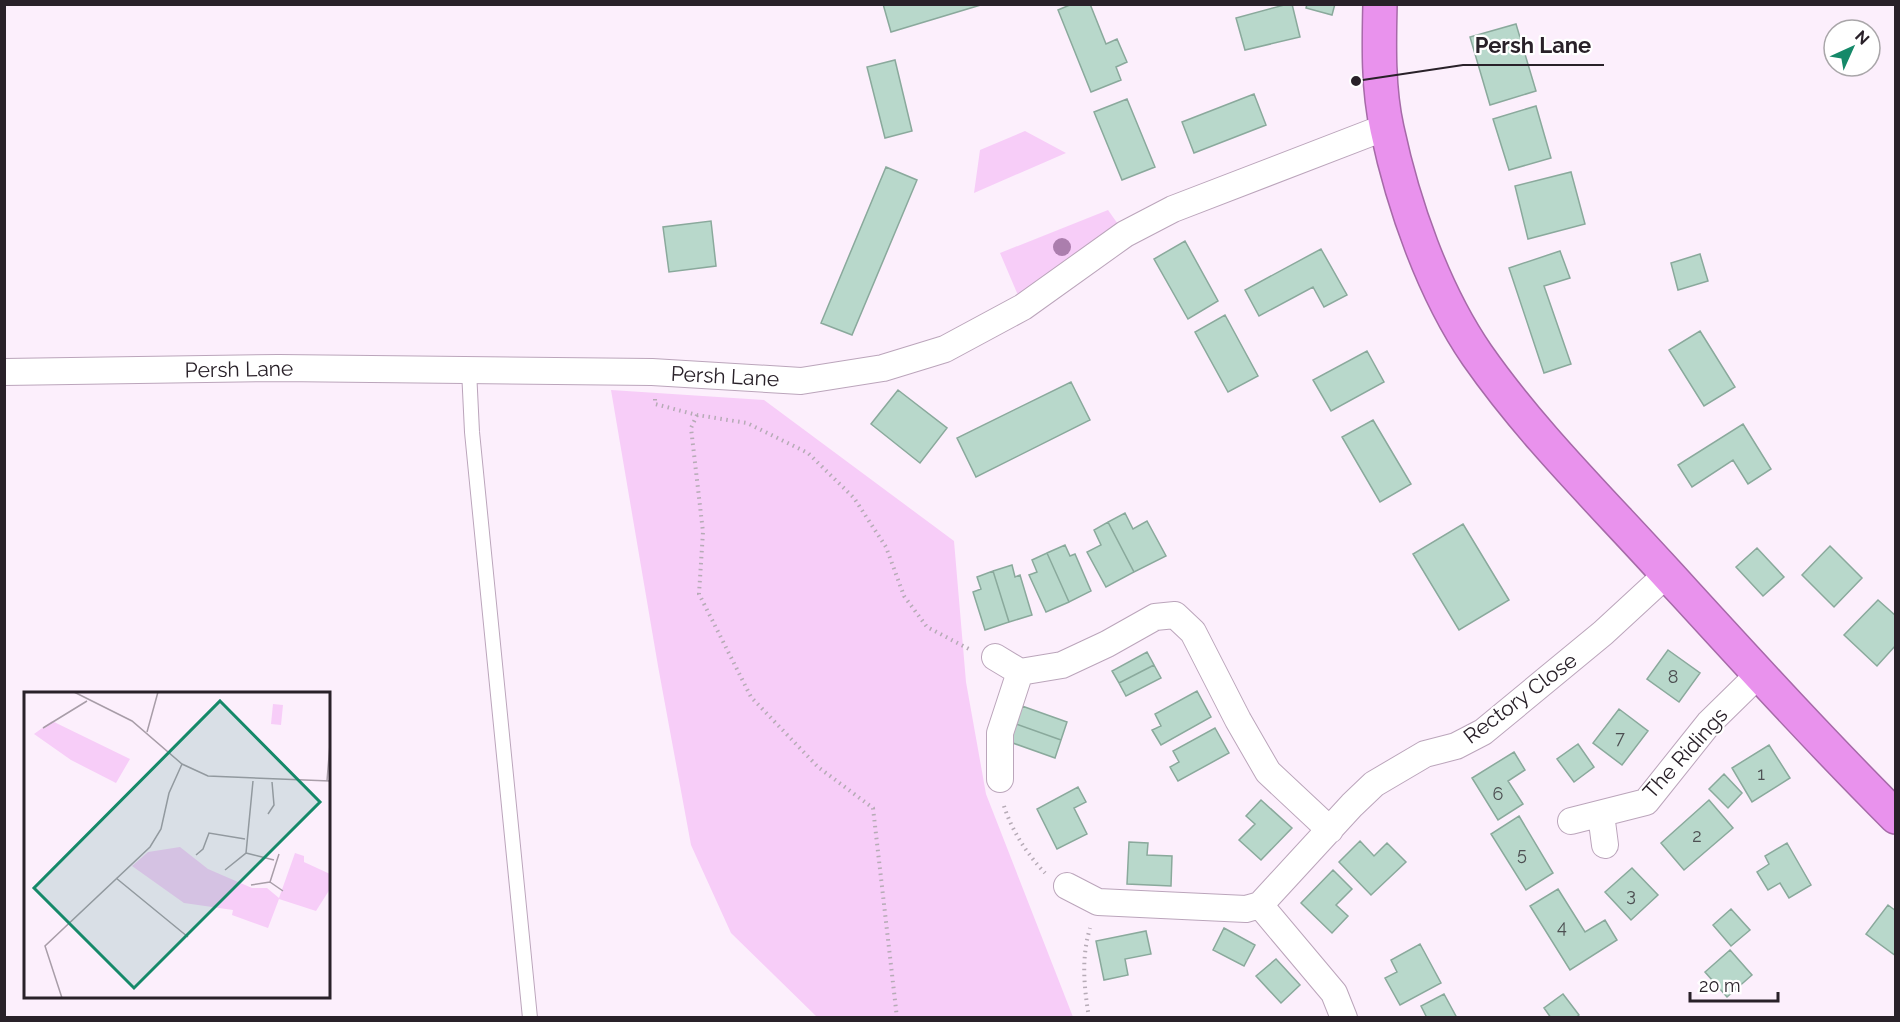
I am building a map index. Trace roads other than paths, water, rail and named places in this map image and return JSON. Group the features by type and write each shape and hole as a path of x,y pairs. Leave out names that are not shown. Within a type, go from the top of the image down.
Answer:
{"highway":[{"path":"1380,4 1379,54 1386,127 1424,251 1455,320 1475,352 1520,411 1758,675 1896,817"}],"street":[{"name":"Persh Lane","path":"4,372 279,368 652,372 801,381 883,368 945,349 1023,307 1125,234 1164,214 1386,127"},
{"name":"Rectory Close","path":"1260,905 1374,784 1425,754 1456,746 1483,732 1603,633 1667,574"},
{"path":"995,657 1020,672 1062,665 1107,644 1155,617 1175,615 1193,632 1238,720 1268,772 1330,830"},
{"path":"1000,779 1000,733 1020,672"},
{"name":"The Ridings","path":"1571,821 1646,802 1709,723 1758,675"},
{"path":"1601,814 1605,845"},
{"path":"1067,886 1098,902 1246,909 1260,905 1334,993 1344,1017"}],"lane":[{"path":"469,370 473,444 530,1017"}],"place":[{"name":"Persh Lane","path":"1356,81"}]}
